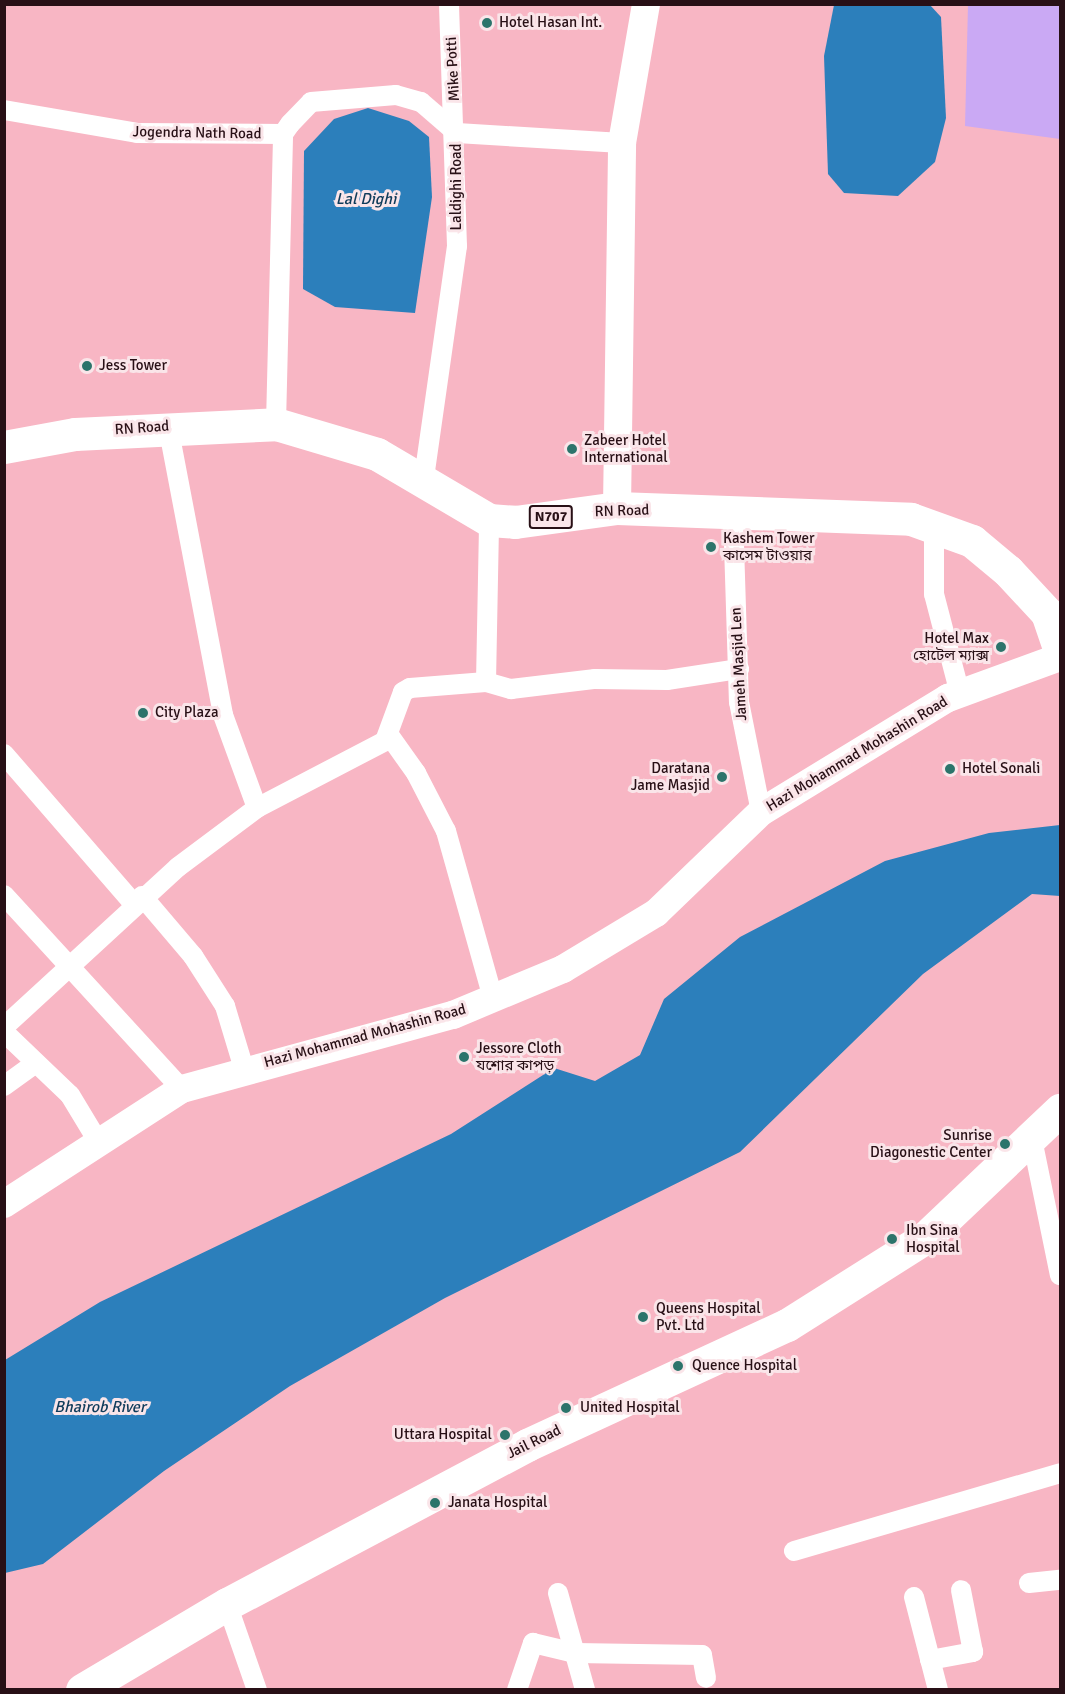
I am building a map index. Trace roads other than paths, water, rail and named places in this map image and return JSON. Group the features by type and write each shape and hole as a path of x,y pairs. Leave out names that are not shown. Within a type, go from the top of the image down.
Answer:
{"highway":[{"name":"RN Road","path":"4,447 75,434 168,426 276,424 326,435 424,478 489,520 515,522 617,508 934,524 972,541 1008,571 1047,613 1060,651"},
{"name":"Jail Road","path":"82,1689 227,1604 527,1445 787,1325 926,1237 1060,1110"}],"street":[{"name":"Mike Potti","path":"449,4 457,134"},
{"path":"617,508 622,142 646,4"},
{"name":"Laldighi Road","path":"283,134 311,102 369,94 422,102 457,134 457,246 424,478"},
{"name":"Jogendra Nath Road","path":"4,110 137,133 283,134"},
{"path":"276,424 283,134"},
{"path":"457,134 622,142"},
{"path":"168,426 224,715 257,808"},
{"name":"Jameh Masjid Len","path":"733,513 739,669 746,760 761,812"},
{"path":"486,682 489,520"},
{"path":"934,524 934,594 960,694"},
{"name":"Hazi Mohammad Mohashin Road","path":"4,1204 182,1089 244,1069 453,1016 563,969 646,919 761,812 960,694 1060,657"},
{"path":"4,1027 73,968 138,899 257,808 389,735 403,692 486,682 511,689 595,678 667,680 739,669"},
{"path":"389,735 416,773 446,831 493,998"},
{"path":"4,754 194,956 225,1006 244,1069"},
{"path":"4,895 182,1089"},
{"path":"4,1032 70,1095 99,1143"},
{"path":"4,1086 36,1063"},
{"path":"1032,1138 1060,1275"},
{"path":"794,1551 1060,1473"},
{"path":"1029,1583 1060,1580"},
{"path":"930,1660 973,1652 961,1590"},
{"path":"558,1593 585,1689"},
{"path":"914,1597 938,1689"},
{"path":"227,1604 257,1689"},
{"path":"517,1689 533,1643 575,1653 702,1655 706,1678"}],"water":[{"path":"834,5 930,5 941,17 946,118 935,162 898,196 844,193 828,174 824,56"},
{"name":"Lal Dighi","path":"368,108 409,121 429,137 432,197 415,313 335,307 303,289 304,151 334,119"},
{"name":"Bhairob River","path":"1060,825 1060,896 1032,894 923,974 740,1152 445,1298 290,1386 164,1471 43,1564 5,1573 5,1360 100,1302 451,1134 554,1068 595,1081 640,1055 664,999 740,937 885,861 989,833"}],"place":[{"name":"Hotel Hasan Int.","path":"487,23"},
{"name":"Jess Tower","path":"87,366"},
{"name":"Zabeer Hotel International","path":"572,449"},
{"name":"Kashem Tower কাসেম টাওয়ার","path":"711,547"},
{"name":"Hotel Max হোটেল ম্যাক্স","path":"1001,647"},
{"name":"City Plaza","path":"143,713"},
{"name":"Hotel Sonali","path":"950,769"},
{"name":"Daratana Jame Masjid","path":"722,777"},
{"name":"Jessore Cloth যশোর কাপড়","path":"464,1057"},
{"name":"Sunrise Diagonestic Center","path":"1005,1144"},
{"name":"Ibn Sina Hospital","path":"892,1239"},
{"name":"Queens Hospital Pvt. Ltd","path":"643,1317"},
{"name":"Quence Hospital","path":"678,1366"},
{"name":"United Hospital","path":"566,1408"},
{"name":"Uttara Hospital","path":"505,1435"},
{"name":"Janata Hospital","path":"435,1503"}]}
